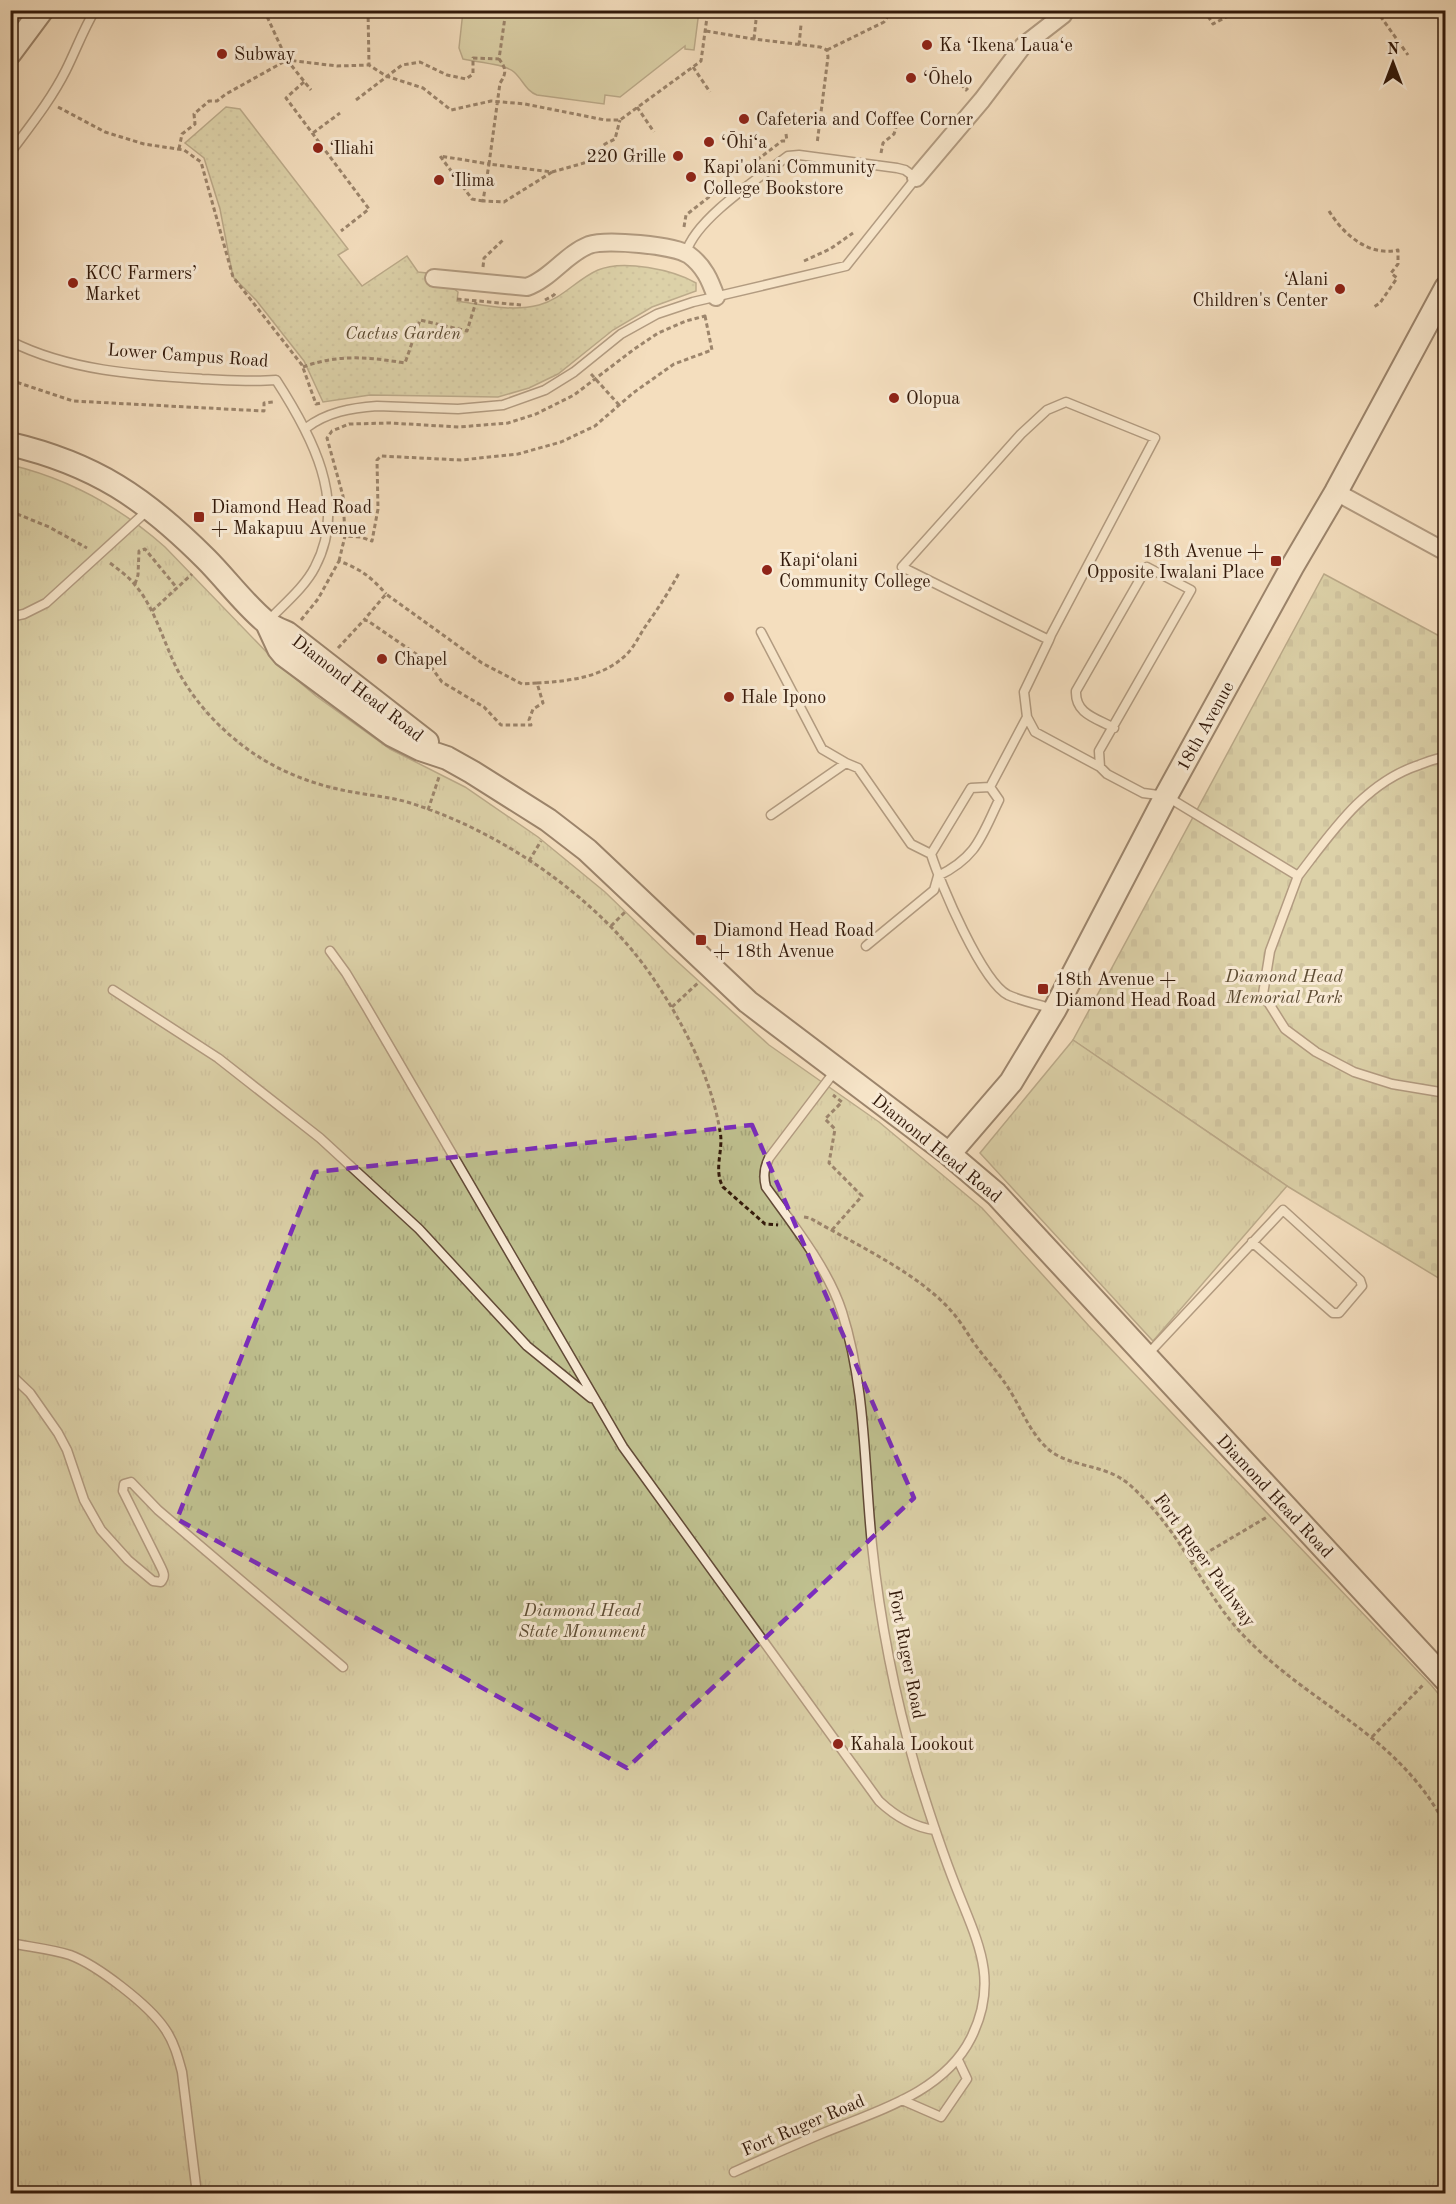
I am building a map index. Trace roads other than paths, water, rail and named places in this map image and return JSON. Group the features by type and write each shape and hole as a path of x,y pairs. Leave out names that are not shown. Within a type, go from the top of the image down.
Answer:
{"street":[{"path":"10,52 42,10"},
{"path":"916,178 982,100 1023,46 1063,15 1066,10"},
{"path":"434,278 527,287 587,246 620,242 686,253 703,268 717,297"},
{"name":"18th Avenue","path":"949,1154 1011,1082 1054,1009 1166,796 1336,492 1446,288"},
{"name":"Diamond Head Road","path":"10,444 59,458 87,469 150,508 179,532 267,623 279,650 284,655 380,727 420,749 443,768 511,795 587,850 748,1002 949,1154 996,1194 1285,1506 1435,1682"},
{"path":"1336,492 1446,552"}],"lane":[{"path":"10,153 37,117 66,70 83,29 95,10"},
{"path":"306,428 319,418 362,407 483,408 527,398 574,372 621,334 640,322 672,308 846,266 916,178 905,170 897,168 799,155 788,156 704,222 691,239 686,253"},
{"name":"Lower Campus Road","path":"10,341 92,368 152,376 276,380 306,428 324,476 329,509 327,537 315,569 267,623"},
{"path":"1049,640 902,567 1021,434 1047,410 1066,402 1155,438 1024,692 1027,717 1035,732 1143,793 1166,796 1298,876"},
{"path":"10,616 30,612 46,603 150,508"},
{"path":"1100,767 1099,751 1114,728 1191,590 1147,567 1076,691 1076,702 1082,711 1114,728"},
{"path":"762,632 822,749 858,768 911,844 931,854 938,876 982,966 995,984 1008,995 1054,1009"},
{"path":"990,787 1027,717"},
{"path":"1446,758 1401,771 1369,793 1339,822 1298,876 1270,951 1263,994 1285,1029 1316,1052 1354,1071 1392,1084 1446,1093"},
{"path":"771,815 846,763"},
{"path":"931,854 970,788 990,787"},
{"path":"866,946 934,890 938,876 955,868 976,848 999,800 990,787"},
{"path":"330,951 367,1008 623,1447 879,1801 898,1817 922,1828 936,1830"},
{"path":"113,990 218,1058 320,1138 419,1229 526,1346 594,1400"},
{"name":"Fort Ruger Road","path":"734,2172 902,2100 934,2080 958,2060 972,2037 982,2010 985,1981 984,1964 976,1936 936,1830 906,1731 887,1648 872,1545 863,1420 854,1360 842,1311 827,1278 766,1187 764,1180 765,1165 769,1158 837,1068"},
{"path":"1145,1356 1252,1242 1283,1210 1360,1280 1362,1286 1339,1313 1333,1313 1252,1242"},
{"path":"10,1374 30,1393 58,1433 67,1450 84,1500 92,1515 107,1538 128,1560 153,1581 161,1582 164,1579 165,1574 123,1491 124,1484 131,1482 158,1510 343,1667"},
{"path":"10,1942 55,1951 83,1961 147,2008 165,2029 182,2072 196,2193"},
{"path":"902,2100 941,2117 967,2079 958,2060"}],"place":[{"name":"Ka ‘Ikena Laua‘e","path":"927,45"},
{"name":"Subway","path":"222,54"},
{"name":"‘Ōhelo","path":"911,78"},
{"name":"Cafeteria and Coffee Corner","path":"744,119"},
{"name":"‘Ōhi‘a","path":"709,142"},
{"name":"ʻIliahi","path":"318,148"},
{"name":"220 Grille","path":"678,156"},
{"name":"Kapi'olani Community College Bookstore","path":"691,177"},
{"name":"ʻIlima","path":"439,180"},
{"name":"KCC Farmers’ Market","path":"73,283"},
{"name":"‘Alani Children's Center","path":"1340,289"},
{"name":"Olopua","path":"894,398"},
{"name":"Diamond Head Road + Makapuu Avenue","path":"199,517"},
{"name":"18th Avenue + Opposite Iwalani Place","path":"1276,561"},
{"name":"Kapi‘olani Community College","path":"767,570"},
{"name":"Chapel","path":"382,659"},
{"name":"Hale Ipono","path":"729,697"},
{"name":"Diamond Head Road + 18th Avenue","path":"701,940"},
{"name":"18th Avenue + Diamond Head Road","path":"1043,989"},
{"name":"Kahala Lookout","path":"838,1744"}],"park label":[{"name":"Cactus Garden","path":"403,333"},
{"name":"Diamond Head Memorial Park","path":"1284,986"},
{"name":"Diamond Head State Monument","path":"582,1620"}]}
